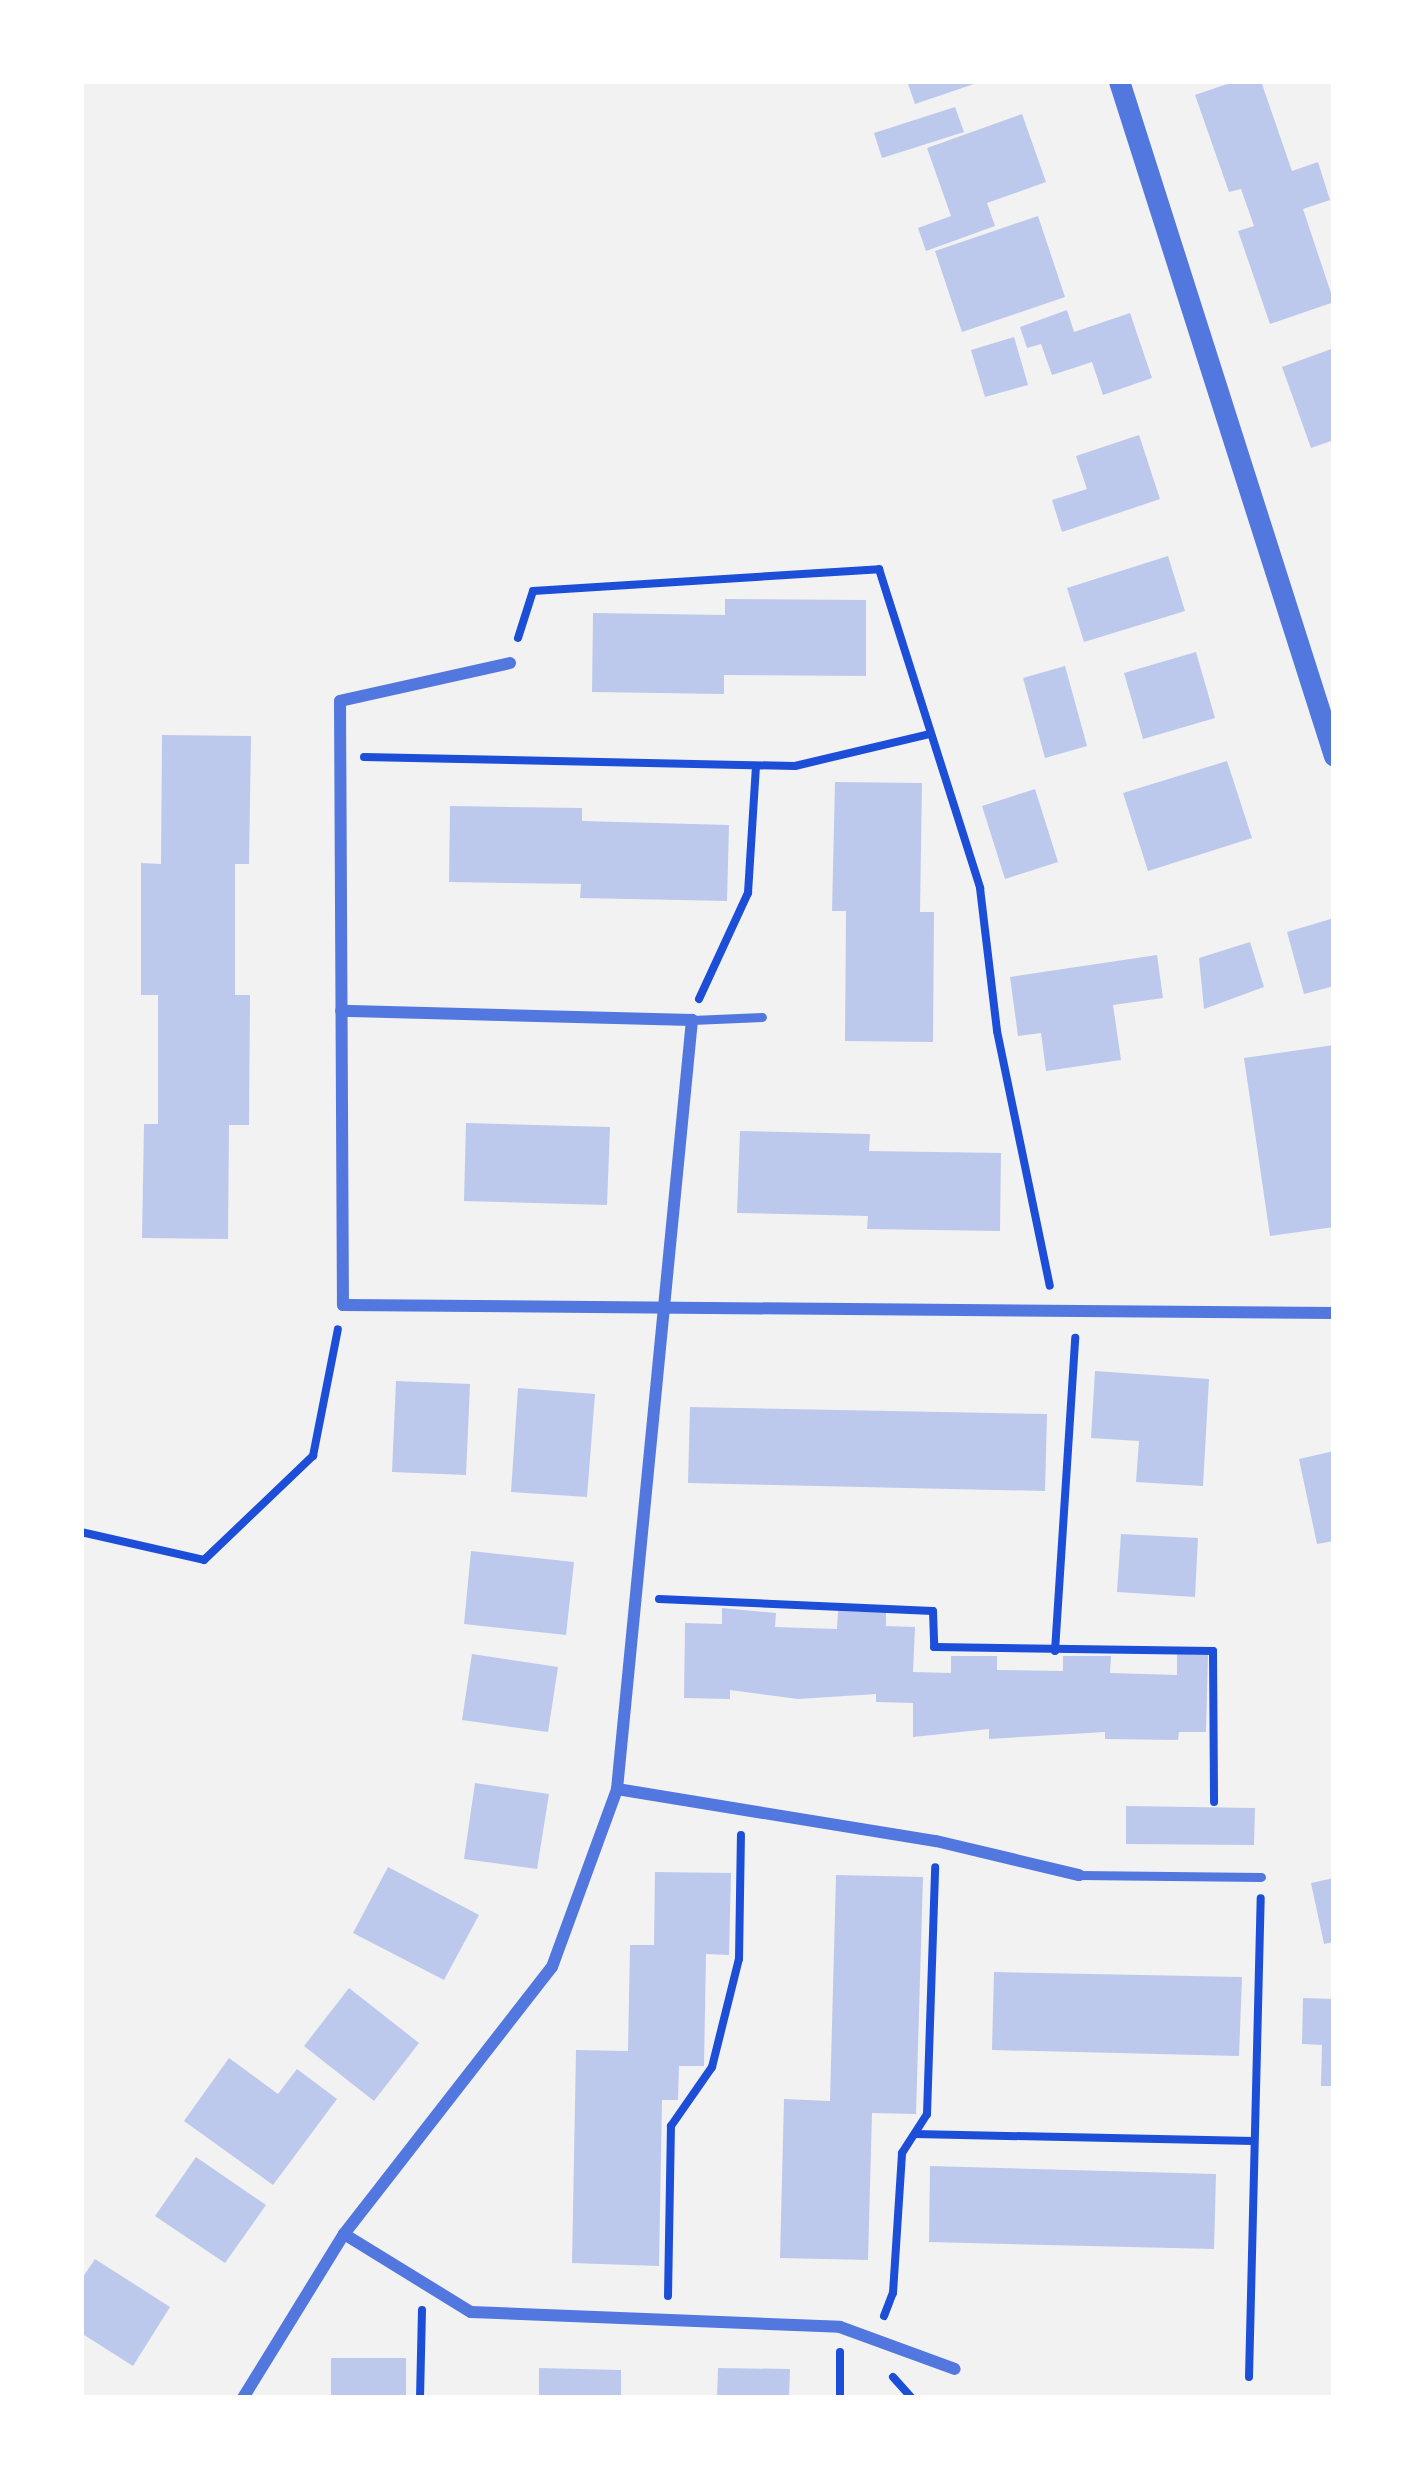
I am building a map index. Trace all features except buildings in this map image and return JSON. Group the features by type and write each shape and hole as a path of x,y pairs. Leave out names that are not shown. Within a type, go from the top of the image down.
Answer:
{"street":[{"path":"1119,81 1334,756"},
{"path":"510,663 340,701 343,1305 1334,1313"},
{"path":"243,2398 344,2234 552,1966 617,1789 659,1311 692,1020 341,1011"},
{"path":"617,1789 936,1841 1079,1875"},
{"path":"344,2234 471,2312 840,2327 956,2369"}],"lane":[{"path":"692,1020 761,1017"},
{"path":"1079,1875 1261,1877"}],"path":[{"path":"510,663 533,591 879,569 980,887 997,1030 1055,1312"},
{"path":"340,756 795,766 929,734"},
{"path":"692,1020 714,952 748,893 756,766"},
{"path":"81,1532 204,1560 313,1456 343,1305"},
{"path":"1055,1651 1077,1312"},
{"path":"634,1598 933,1610 934,1647 1213,1652 1214,1802"},
{"path":"667,2320 671,2126 712,2067 739,1959 741,1810"},
{"path":"874,2342 893,2294 902,2152 927,2114 936,1841"},
{"path":"1249,2377 1261,1877"},
{"path":"914,2134 1254,2141"},
{"path":"420,2398 422,2282"},
{"path":"840,2327 840,2398"}]}
